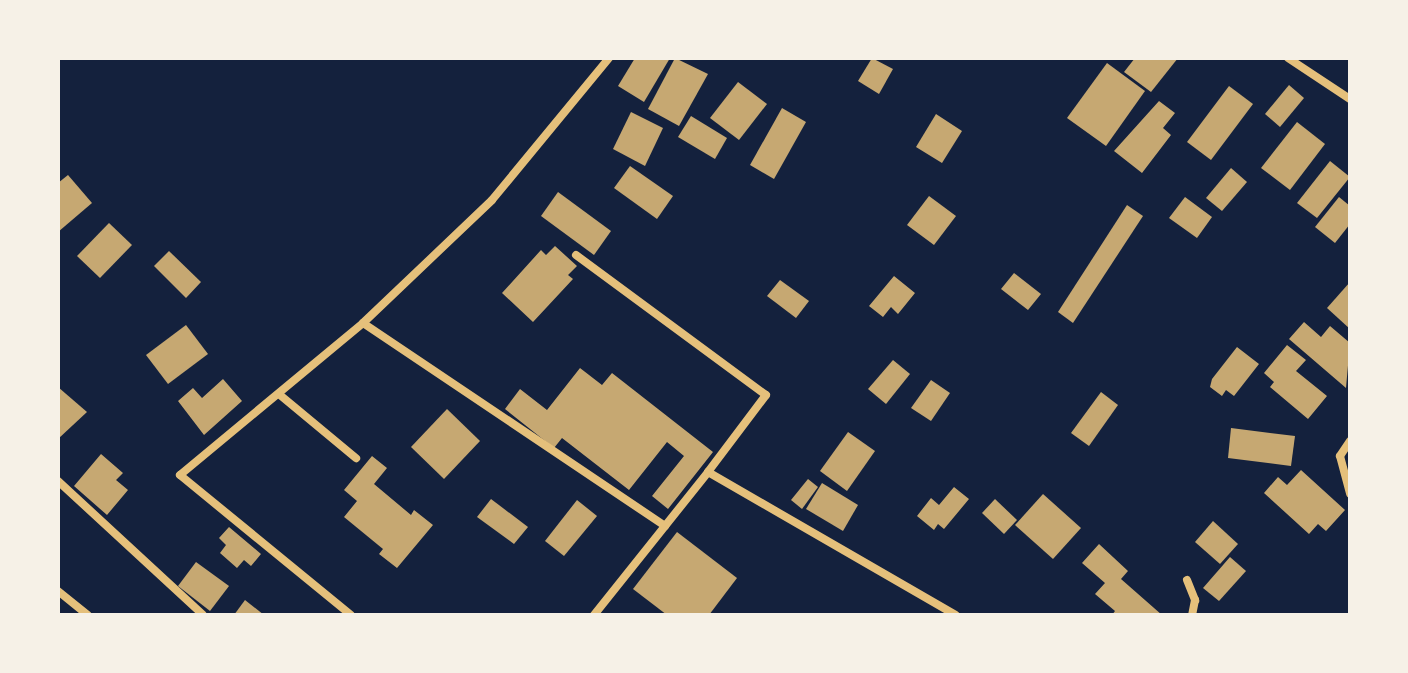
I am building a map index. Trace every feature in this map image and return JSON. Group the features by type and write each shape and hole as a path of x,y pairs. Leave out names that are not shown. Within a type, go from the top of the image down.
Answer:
{"street":[{"path":"351,615 180,475 363,323 492,200 609,58"},
{"path":"1288,58 1350,99"},
{"path":"576,255 766,395 594,615"},
{"path":"363,323 665,526"},
{"path":"280,395 356,458"},
{"path":"1350,441 1340,456 1350,494"},
{"path":"708,472 956,615"},
{"path":"58,481 203,615"},
{"path":"1187,580 1195,600 1192,615"},
{"path":"58,591 88,615"}],"building":[{"path":"635,58 670,58 644,102 618,86"},
{"path":"675,58 708,74 679,126 648,109"},
{"path":"872,58 893,69 879,94 858,81"},
{"path":"1135,58 1178,58 1151,92 1124,72"},
{"path":"1107,63 1145,91 1106,146 1067,118"},
{"path":"738,82 767,104 739,140 710,118"},
{"path":"1289,85 1304,98 1280,127 1265,114"},
{"path":"1229,86 1253,104 1211,160 1187,142"},
{"path":"1159,101 1175,113 1163,128 1171,135 1142,173 1114,151"},
{"path":"782,108 806,122 774,179 750,165"},
{"path":"631,112 663,128 645,166 613,149"},
{"path":"936,114 962,131 942,163 916,147"},
{"path":"691,116 727,138 715,159 678,137"},
{"path":"1297,122 1325,144 1290,190 1261,168"},
{"path":"1330,161 1350,177 1317,218 1297,203"},
{"path":"630,166 673,196 657,219 614,188"},
{"path":"1231,168 1247,182 1222,211 1206,198"},
{"path":"68,175 92,203 58,232 58,183"},
{"path":"558,192 611,231 594,255 541,216"},
{"path":"929,196 956,216 934,245 907,225"},
{"path":"1185,197 1212,217 1197,238 1169,218"},
{"path":"1339,197 1350,206 1350,224 1335,243 1315,227"},
{"path":"1127,205 1143,216 1073,323 1058,312"},
{"path":"109,223 132,245 100,278 77,256"},
{"path":"555,246 577,266 568,275 573,279 533,322 502,293 541,250 546,255"},
{"path":"169,251 201,282 186,298 154,266"},
{"path":"1014,273 1041,294 1028,310 1001,289"},
{"path":"894,276 915,293 898,314 891,307 883,317 869,306"},
{"path":"780,280 809,301 796,318 767,296"},
{"path":"1350,282 1350,329 1327,308"},
{"path":"1304,322 1321,337 1330,326 1350,343 1346,388 1289,339"},
{"path":"186,325 208,354 168,384 146,355"},
{"path":"1287,345 1306,360 1296,371 1327,396 1308,419 1270,387 1274,382 1264,373"},
{"path":"1237,347 1259,364 1234,396 1226,390 1222,396 1210,387 1212,379"},
{"path":"893,360 910,374 886,404 868,389"},
{"path":"580,368 602,385 612,373 713,452 668,509 652,496 684,456 667,442 629,490 562,438 554,448 505,409 520,389 547,410"},
{"path":"223,379 242,401 204,435 178,401 193,388 202,398"},
{"path":"931,380 950,393 931,421 911,408"},
{"path":"58,387 87,412 58,439"},
{"path":"1101,392 1118,405 1089,446 1071,433"},
{"path":"447,409 480,441 444,479 411,447"},
{"path":"1231,428 1295,436 1291,466 1228,458"},
{"path":"848,432 875,451 847,491 820,471"},
{"path":"101,454 123,473 116,480 128,490 107,515 74,486"},
{"path":"372,456 387,468 374,484 411,515 414,510 433,525 397,568 379,554 383,549 344,517 357,501 344,490"},
{"path":"1301,470 1345,510 1326,531 1318,524 1309,534 1264,493 1278,477 1287,485"},
{"path":"808,479 818,487 802,509 791,500"},
{"path":"822,483 858,505 843,531 806,509"},
{"path":"954,487 969,499 944,529 938,524 934,530 917,516 931,498 939,505"},
{"path":"1043,494 1081,528 1053,559 1015,525"},
{"path":"491,499 528,527 514,544 477,517"},
{"path":"995,499 1017,520 1004,534 982,513"},
{"path":"577,500 597,516 564,556 545,541"},
{"path":"1213,521 1238,544 1220,564 1195,542"},
{"path":"229,527 261,554 251,566 244,560 237,568 220,553 226,545 219,538"},
{"path":"677,532 737,578 709,615 667,615 633,589"},
{"path":"1099,544 1128,571 1121,579 1162,615 1112,615 1115,611 1095,594 1105,583 1082,563"},
{"path":"1230,557 1246,571 1219,601 1203,588"},
{"path":"196,562 229,586 210,611 178,586"},
{"path":"245,600 264,615 234,615"}]}
